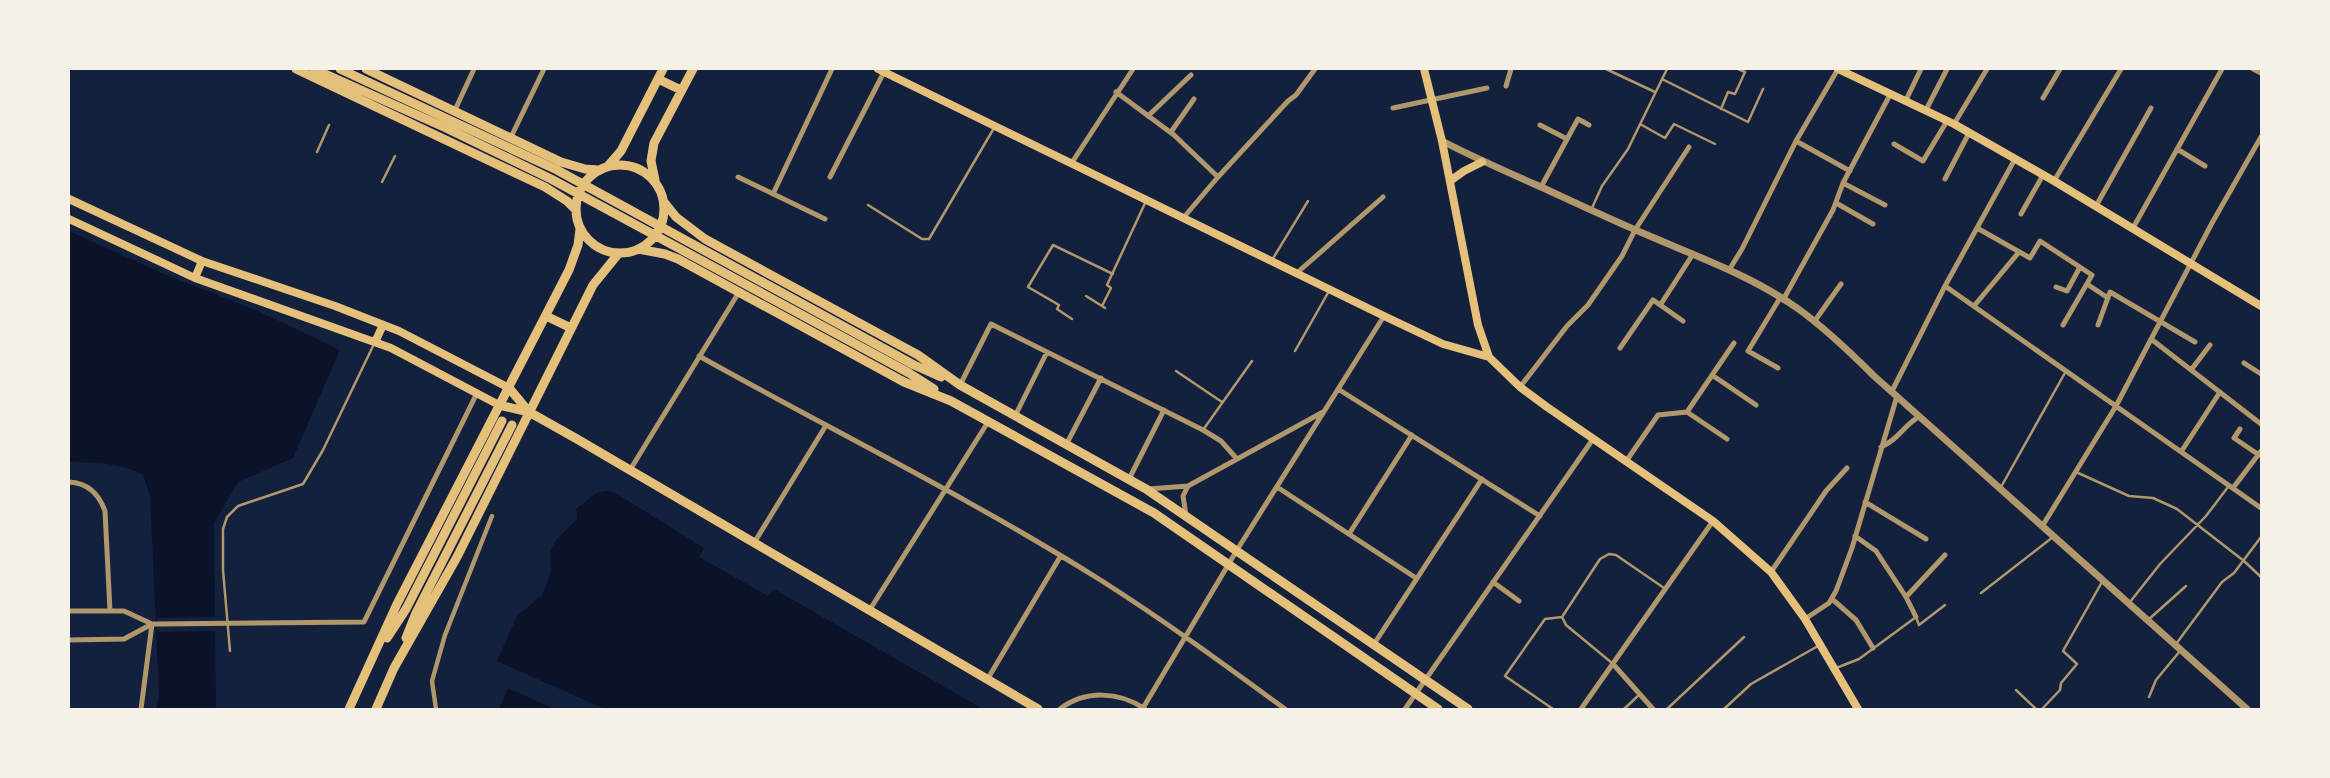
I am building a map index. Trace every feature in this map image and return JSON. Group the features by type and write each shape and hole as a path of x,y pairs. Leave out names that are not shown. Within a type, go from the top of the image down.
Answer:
{"main road":[{"path":"296,69 545,188 567,201 576,210"},
{"path":"314,69 446,128 551,179 909,373 951,401 1154,513 1438,709"},
{"path":"340,69 556,170 914,365 960,385 1146,488 1468,709"},
{"path":"366,69 511,136 561,162 585,169 626,165 635,167 651,177 657,185"},
{"path":"349,709 397,604 546,316 574,257 580,229 576,200 584,183 621,151 663,69"},
{"path":"693,69 651,152 652,169 657,185 664,202 676,217 705,239 918,355 960,385"},
{"path":"1424,69 1442,140 1478,325 1489,357 1520,387 1714,521 1771,572 1804,619 1858,709"},
{"path":"1838,69 1847,71 1951,122 2054,181 2261,306"},
{"path":"881,70 994,127 1298,272 1330,290 1443,344 1489,357"},
{"path":"658,79 681,90"},
{"path":"1450,181 1482,162"},
{"path":"69,199 202,261 383,325 509,388 529,412"},
{"path":"580,229 592,244 609,252 619,253 638,249 646,245 658,230 664,212 664,202"},
{"path":"69,220 195,278 391,348 499,405 529,412 1038,709"},
{"path":"638,249 665,254 904,382 951,401"},
{"path":"394,668 457,557 593,285 619,253"},
{"path":"195,278 202,261"},
{"path":"546,316 571,328"},
{"path":"375,342 383,325"},
{"path":"372,661 406,609 502,421"},
{"path":"376,709 416,613 512,425"}],"street":[{"path":"456,110 474,69"},
{"path":"511,136 544,69"},
{"path":"773,194 832,69"},
{"path":"1071,164 1116,92 1133,69"},
{"path":"1184,217 1218,177 1310,78 1315,69"},
{"path":"1506,86 1510,69"},
{"path":"1729,270 1742,249 1796,141 1838,69"},
{"path":"1906,100 1921,69"},
{"path":"1926,110 1947,69"},
{"path":"1894,144 1923,161 1986,69"},
{"path":"2043,98 2060,69"},
{"path":"2054,181 2121,69"},
{"path":"2133,228 2222,69"},
{"path":"2253,69 2261,73"},
{"path":"830,177 881,70"},
{"path":"1148,116 1191,75"},
{"path":"1393,108 1487,88"},
{"path":"1116,92 1171,132 1218,177"},
{"path":"1778,368 1748,351 1782,299 1836,203 1850,171 1891,93"},
{"path":"1171,132 1194,99"},
{"path":"2096,206 2151,108"},
{"path":"1541,187 1578,119 1589,125"},
{"path":"1540,125 1567,139"},
{"path":"1945,178 1969,133"},
{"path":"2043,525 2116,406 2191,263 2261,137"},
{"path":"1442,140 1482,162 1541,187 1590,211 1729,270 1782,299 1814,322 2247,709"},
{"path":"1796,141 1850,171"},
{"path":"1520,387 1567,326 1588,305 1622,256 1635,230 1689,147"},
{"path":"2177,149 2205,166"},
{"path":"1804,619 1829,603 1832,599 1855,536 1882,447 1895,394 1945,286 2015,159"},
{"path":"2021,214 2043,175"},
{"path":"738,178 825,219"},
{"path":"1844,183 1885,205"},
{"path":"1298,272 1383,197"},
{"path":"1836,203 1873,224"},
{"path":"1977,228 2030,258 2040,241 2092,275 2063,325"},
{"path":"1974,306 2019,252"},
{"path":"1661,304 1693,254"},
{"path":"2056,287 2067,291 2080,267"},
{"path":"1814,322 1841,284"},
{"path":"2087,284 2108,298"},
{"path":"1945,286 2261,508"},
{"path":"630,470 739,292"},
{"path":"2098,325 2110,292 2195,342"},
{"path":"1620,348 1653,300 1683,321"},
{"path":"1060,709 1075,700 1102,694 1117,696 1144,708 1237,550 1384,316"},
{"path":"960,385 992,324 1203,430 1221,441 1237,459"},
{"path":"2151,339 2261,424"},
{"path":"1687,412 1734,343"},
{"path":"2191,370 2210,344"},
{"path":"1015,416 1046,352"},
{"path":"699,356 945,490 1102,581 1185,636 1285,709"},
{"path":"2244,364 2261,374"},
{"path":"1712,375 1756,405"},
{"path":"1066,445 1101,378"},
{"path":"1338,389 1540,516"},
{"path":"2181,452 2220,392"},
{"path":"69,611 124,611 154,624 364,622 477,393"},
{"path":"1129,479 1164,410"},
{"path":"1146,488 1188,486 1323,412"},
{"path":"1627,460 1658,415 1687,412 1727,439"},
{"path":"1882,447 1891,442 1920,416"},
{"path":"869,612 988,422"},
{"path":"754,543 825,426"},
{"path":"2231,487 2260,453 2234,438 2240,429"},
{"path":"1349,534 1412,435"},
{"path":"1405,709 1593,439"},
{"path":"1771,572 1798,535 1826,491 1847,468"},
{"path":"1374,644 1482,479"},
{"path":"69,482 84,485 102,500 105,511 110,611"},
{"path":"1186,516 1183,496 1188,486"},
{"path":"1277,487 1416,578"},
{"path":"1865,502 1926,539"},
{"path":"436,709 432,681 445,635 492,516"},
{"path":"1581,709 1714,521"},
{"path":"1855,536 1876,551 1906,597 1916,618"},
{"path":"1906,597 1945,555"},
{"path":"987,680 1060,557"},
{"path":"1493,582 1519,601"},
{"path":"1832,599 1856,620 1873,648"},
{"path":"69,640 124,639 154,624"},
{"path":"141,709 154,624"},
{"path":"1613,664 1653,709"}],"lane":[{"path":"1606,69 1655,92"},
{"path":"1590,211 1602,186 1628,149 1667,69"},
{"path":"1721,108 1728,92 1735,94 1745,72 1738,69"},
{"path":"1662,79 1748,122 1763,89"},
{"path":"1639,124 1665,138 1674,124 1715,144"},
{"path":"317,152 330,125"},
{"path":"868,205 922,239 929,240 994,127"},
{"path":"382,182 394,156"},
{"path":"1086,296 1104,307 1111,288 1106,285 1113,274 1147,200"},
{"path":"1272,260 1308,201"},
{"path":"1072,319 1057,309 1059,305 1028,287 1053,245 1113,274"},
{"path":"1295,351 1330,290"},
{"path":"230,651 223,570 223,528 227,517 238,506 303,484 322,450 375,342"},
{"path":"1203,430 1252,361"},
{"path":"1176,371 1222,402"},
{"path":"2000,487 2066,371"},
{"path":"2076,472 2129,496 2153,498 2177,509 2244,560 2261,577"},
{"path":"2128,604 2160,564 2231,487"},
{"path":"1981,593 2054,536"},
{"path":"2149,697 2156,680 2222,582 2234,573 2261,537"},
{"path":"1562,617 1600,559 1609,554 1616,555 1666,589"},
{"path":"2042,709 2060,690 2061,683 2076,664 2062,651 2103,580"},
{"path":"2147,621 2186,586"},
{"path":"1834,669 1859,659 1916,618 1919,625 1945,606"},
{"path":"1562,617 1566,625 1613,664"},
{"path":"1553,709 1505,676 1545,619 1562,617"},
{"path":"1667,709 1744,637"},
{"path":"1724,709 1751,684 1820,646"},
{"path":"2016,690 2036,709"},
{"path":"1624,709 1640,694"}],"water":[{"path":"69,231 164,274 258,311 340,350 293,458 238,482 214,523 216,709 156,709 159,694 150,496 143,475 116,465 69,462"},
{"path":"605,491 614,492 704,548 699,557 768,596 774,589 983,709 605,709 497,661 517,616 542,595 551,572 550,551 557,539 577,519 576,509 595,494"},
{"path":"508,688 554,709 499,709"}],"pier":[{"path":"216,617 216,631 157,632 157,618"}]}
